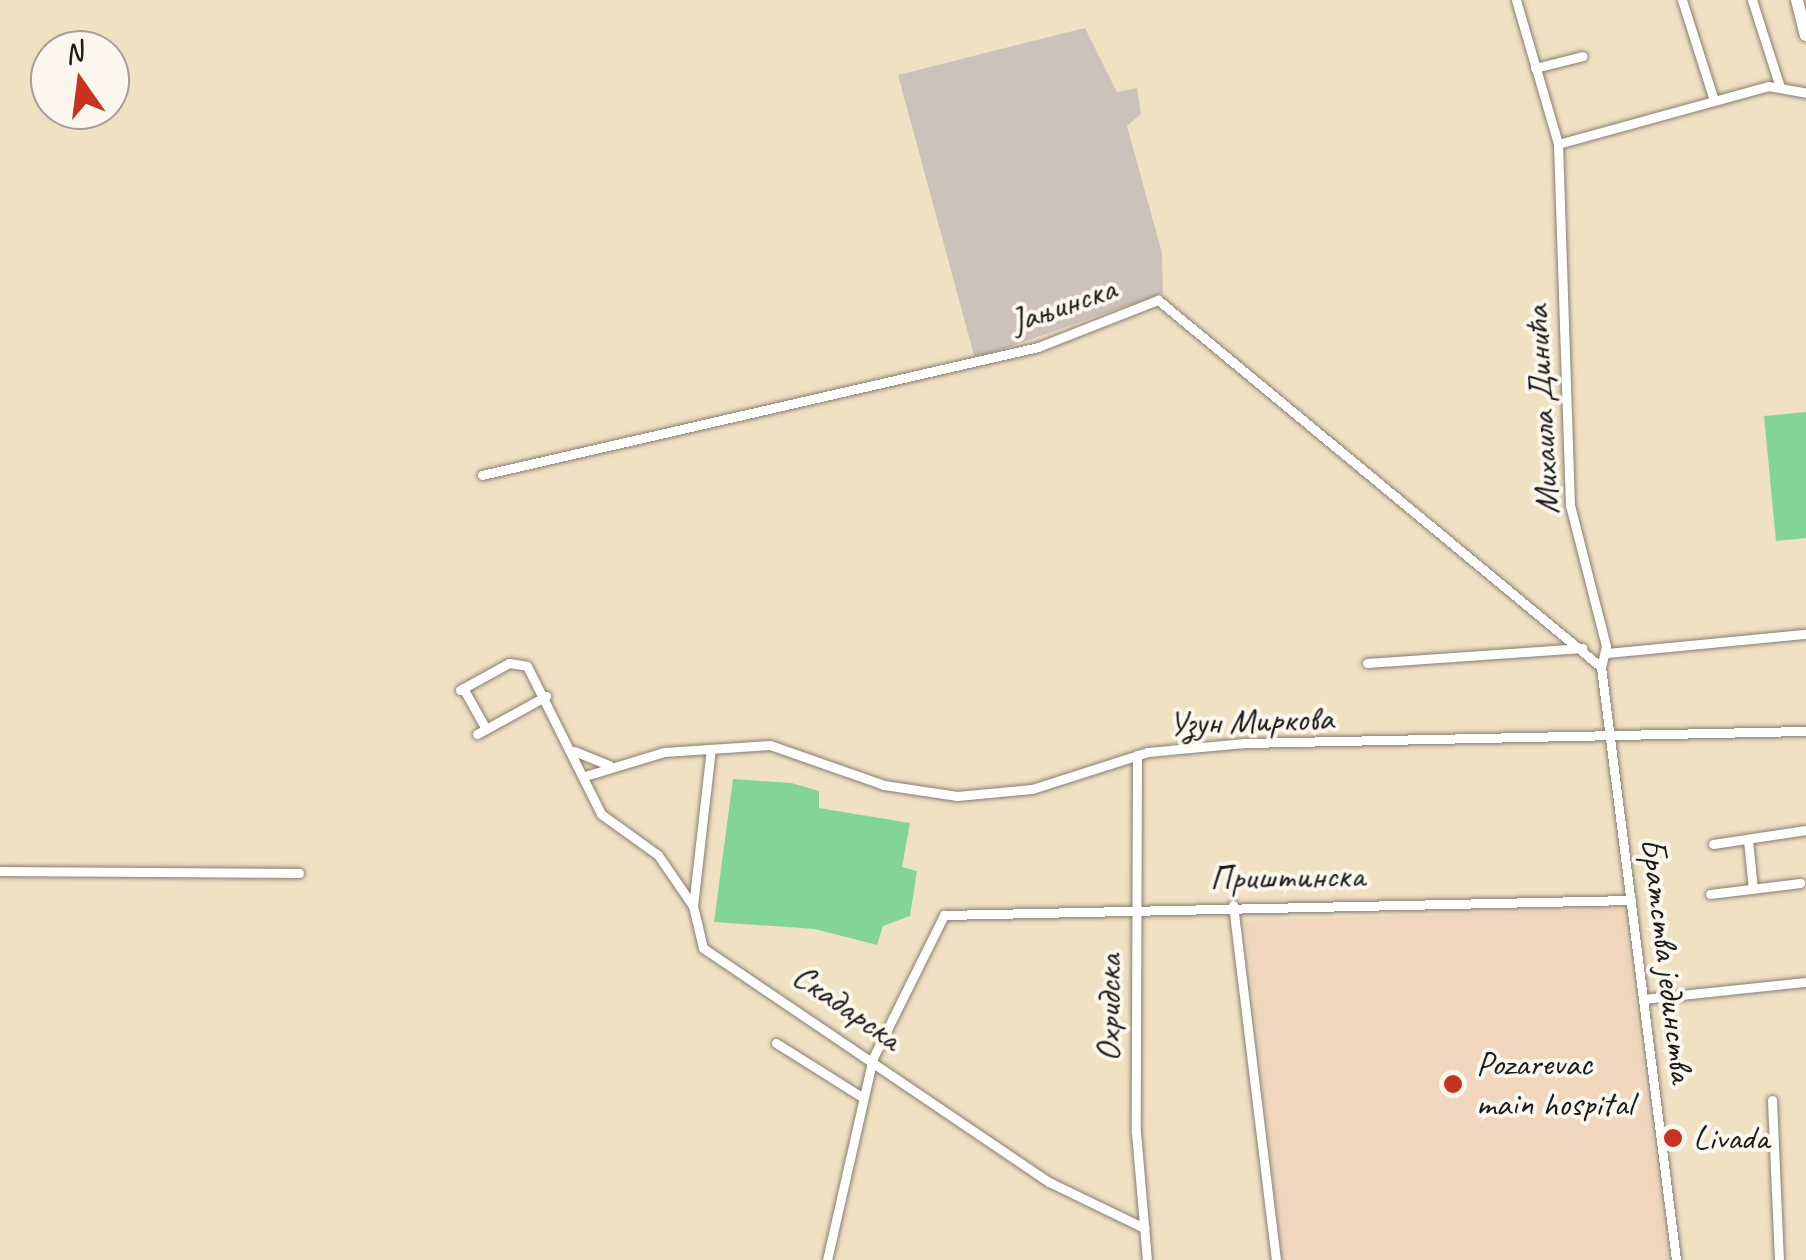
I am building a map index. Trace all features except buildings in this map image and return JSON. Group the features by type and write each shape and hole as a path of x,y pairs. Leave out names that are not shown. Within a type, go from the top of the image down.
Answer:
{"main road":[{"path":"1801,8 1806,35"}],"street":[{"name":"Михаила Динића","path":"1516,0 1558,144 1570,504 1607,653"},
{"path":"1682,0 1714,100"},
{"path":"1752,0 1780,87"},
{"path":"1535,68 1583,56"},
{"path":"1558,144 1714,100 1780,87 1806,93"},
{"name":"Јањинска","path":"482,475 1038,347 1158,300 1601,667"},
{"path":"1601,667 1607,653 1806,634"},
{"path":"1367,663 1582,648"},
{"path":"518,662 546,696 482,731 462,689 518,662"},
{"name":"Братства јединства","path":"1601,667 1676,1260"},
{"name":"Скадарска","path":"546,696 601,814 650,846 693,906 703,948 873,1058 1049,1182 1144,1228"},
{"name":"Узун Миркова","path":"585,776 610,765 711,749 770,745 884,784 957,796 1032,789 1137,755 1245,744 1613,742 1806,733"},
{"path":"693,906 711,749"},
{"path":"572,750 610,765"},
{"name":"Охридска","path":"1137,755 1147,1260"},
{"path":"1713,844 1806,830"},
{"path":"1748,840 1754,888"},
{"path":"0,870 300,872"},
{"path":"1710,894 1800,883"},
{"name":"Приштинска","path":"873,1058 944,914 1234,905 1631,900"},
{"path":"1234,905 1276,1260"},
{"path":"1643,998 1806,982"},
{"path":"776,1044 862,1097"},
{"path":"827,1260 873,1058"},
{"path":"1772,1100 1779,1260"}],"shaded area":[{"path":"1085,28 1117,92 1137,88 1141,114 1127,126 1162,253 1163,293 975,359 898,75"},
{"name":"Pozarevac main hospital","path":"1623,909 1668,1260 1282,1260 1245,921"}],"green space":[{"path":"1806,412 1806,538 1776,541 1764,416"},
{"path":"733,779 791,783 819,791 819,808 910,823 902,867 917,871 910,916 883,926 877,945 815,929 714,922"}],"place":[{"name":"Pozarevac main hospital","path":"1453,1084"},
{"name":"Livada","path":"1673,1138"}]}
